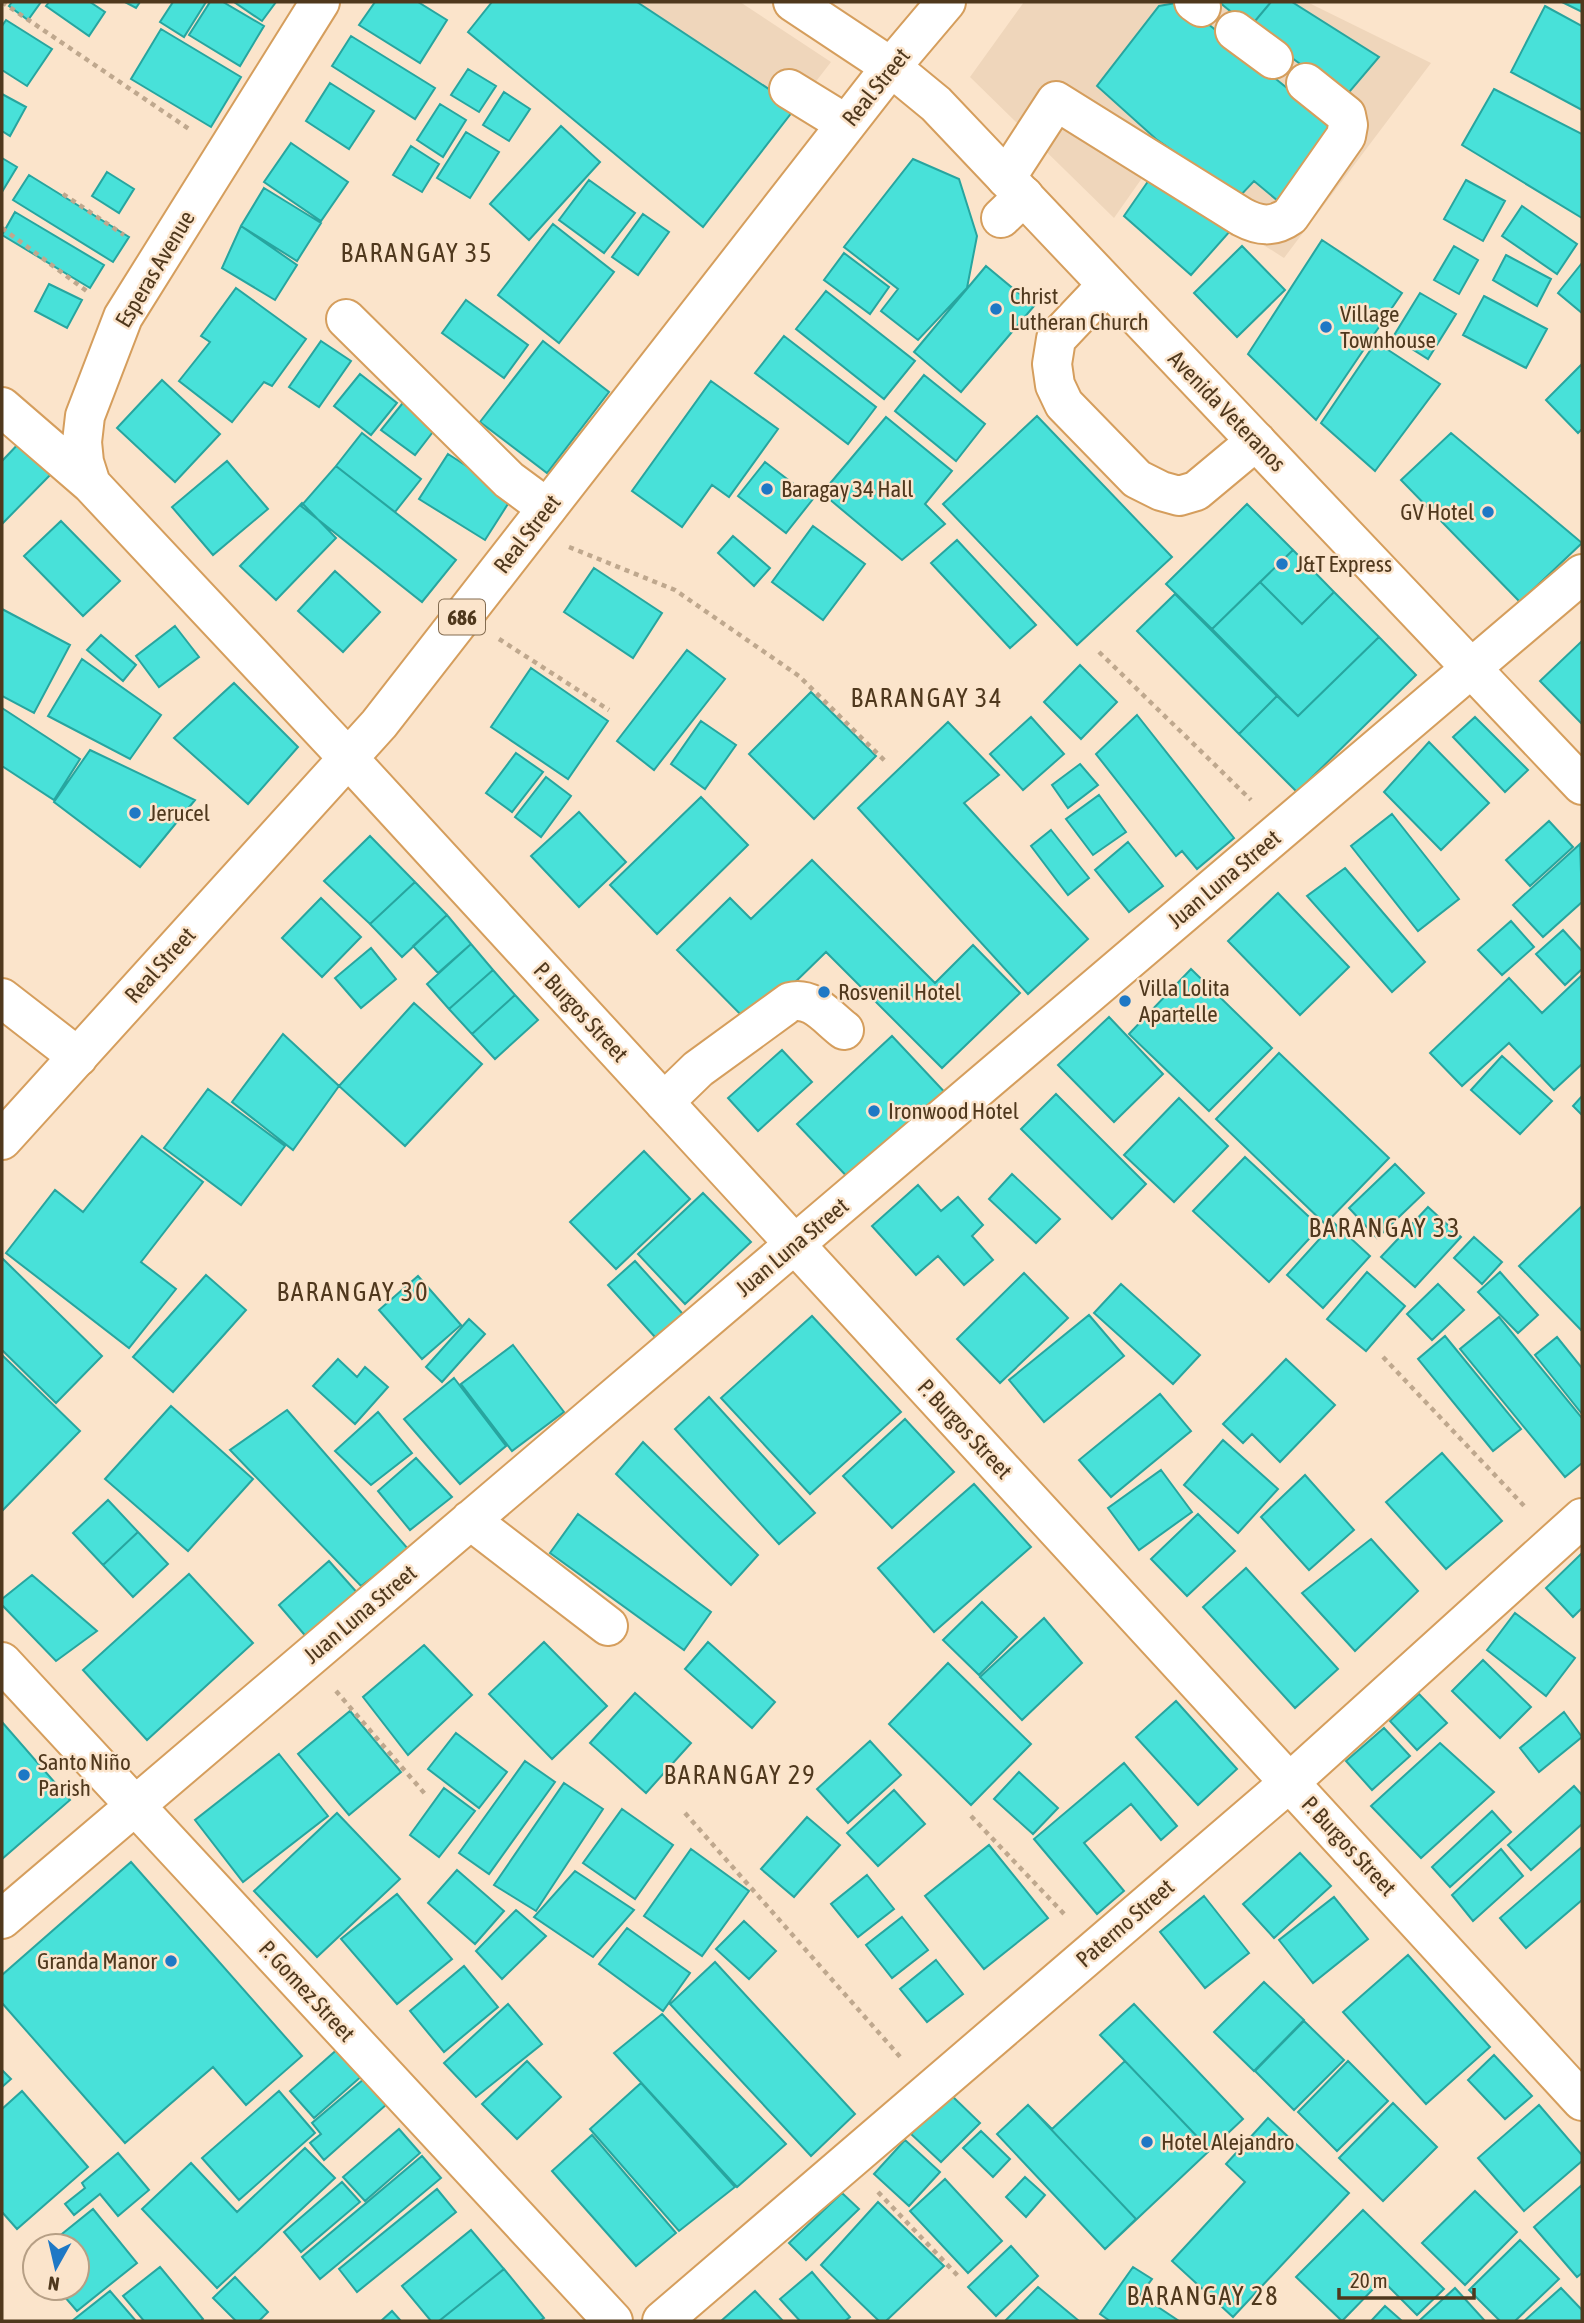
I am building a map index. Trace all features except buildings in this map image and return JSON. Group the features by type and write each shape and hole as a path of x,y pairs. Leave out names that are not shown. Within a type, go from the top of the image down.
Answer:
{"street":[{"name":"Esperas Avenue","path":"320,2 123,317 85,416 82,442 84,462 91,484 347,757"},
{"name":"Avenida Veteranos","path":"793,2 891,67 936,104 1010,198 1107,285 1582,785"},
{"name":"Real Street","path":"2,1140 379,724 846,124 946,2"},
{"path":"1235,31 1273,59"},
{"path":"1010,198 1056,101 1241,217 1257,225 1283,221 1290,216 1346,136 1348,125 1346,114 1306,83"},
{"path":"789,89 846,124"},
{"path":"1107,285 1056,339 1052,364 1055,385 1064,404 1137,479 1161,491 1179,496 1196,491 1256,441"},
{"path":"346,319 509,480 538,519"},
{"path":"2,407 91,484"},
{"name":"Juan Luna Street","path":"2,1919 1582,574"},
{"name":"P. Burgos Street","path":"347,757 1582,2101"},
{"path":"2,998 78,1057"},
{"path":"664,1102 698,1069 790,1002 800,999 808,1001 844,1030"},
{"path":"470,1520 608,1626"},
{"name":"Paterno Street","path":"662,2321 1290,1782 1569,1529"},
{"name":"P. Gomez Street","path":"2,1662 613,2321"}],"path":[{"path":"2,2 225,153"},
{"path":"63,194 159,258"},
{"path":"2,228 123,317"},
{"path":"538,519 675,590 799,676 887,763"},
{"path":"463,616 608,710"},
{"path":"1099,652 1282,830"},
{"path":"1383,1357 1569,1529"},
{"path":"308,1658 425,1794"},
{"path":"684,1813 930,2091"},
{"path":"971,1816 1096,1948"},
{"path":"849,2161 959,2277"}],"shaded area":[{"path":"492,2 740,2 831,62 703,227 468,32"},
{"path":"1024,2 1307,2 1431,63 1284,258 1147,171 1114,218 970,77"}],"place":[{"name":"Christ Lutheran Church","path":"996,309"},
{"name":"Village Townhouse","path":"1326,327"},
{"name":"Baragay 34 Hall","path":"767,489"},
{"name":"GV Hotel","path":"1488,512"},
{"name":"J&T Express","path":"1282,564"},
{"name":"Jerucel","path":"135,813"},
{"name":"Rosvenil Hotel","path":"824,992"},
{"name":"Villa Lolita Apartelle","path":"1125,1001"},
{"name":"Ironwood Hotel","path":"874,1111"},
{"name":"Santo Niño Parish","path":"24,1775"},
{"name":"Granda Manor","path":"171,1961"},
{"name":"Hotel Alejandro","path":"1147,2142"}],"district":[{"name":"BARANGAY 35","path":"417,253"},
{"name":"BARANGAY 34","path":"927,698"},
{"name":"BARANGAY 33","path":"1385,1228"},
{"name":"BARANGAY 30","path":"353,1292"},
{"name":"BARANGAY 29","path":"740,1775"},
{"name":"BARANGAY 28","path":"1203,2296"}]}
